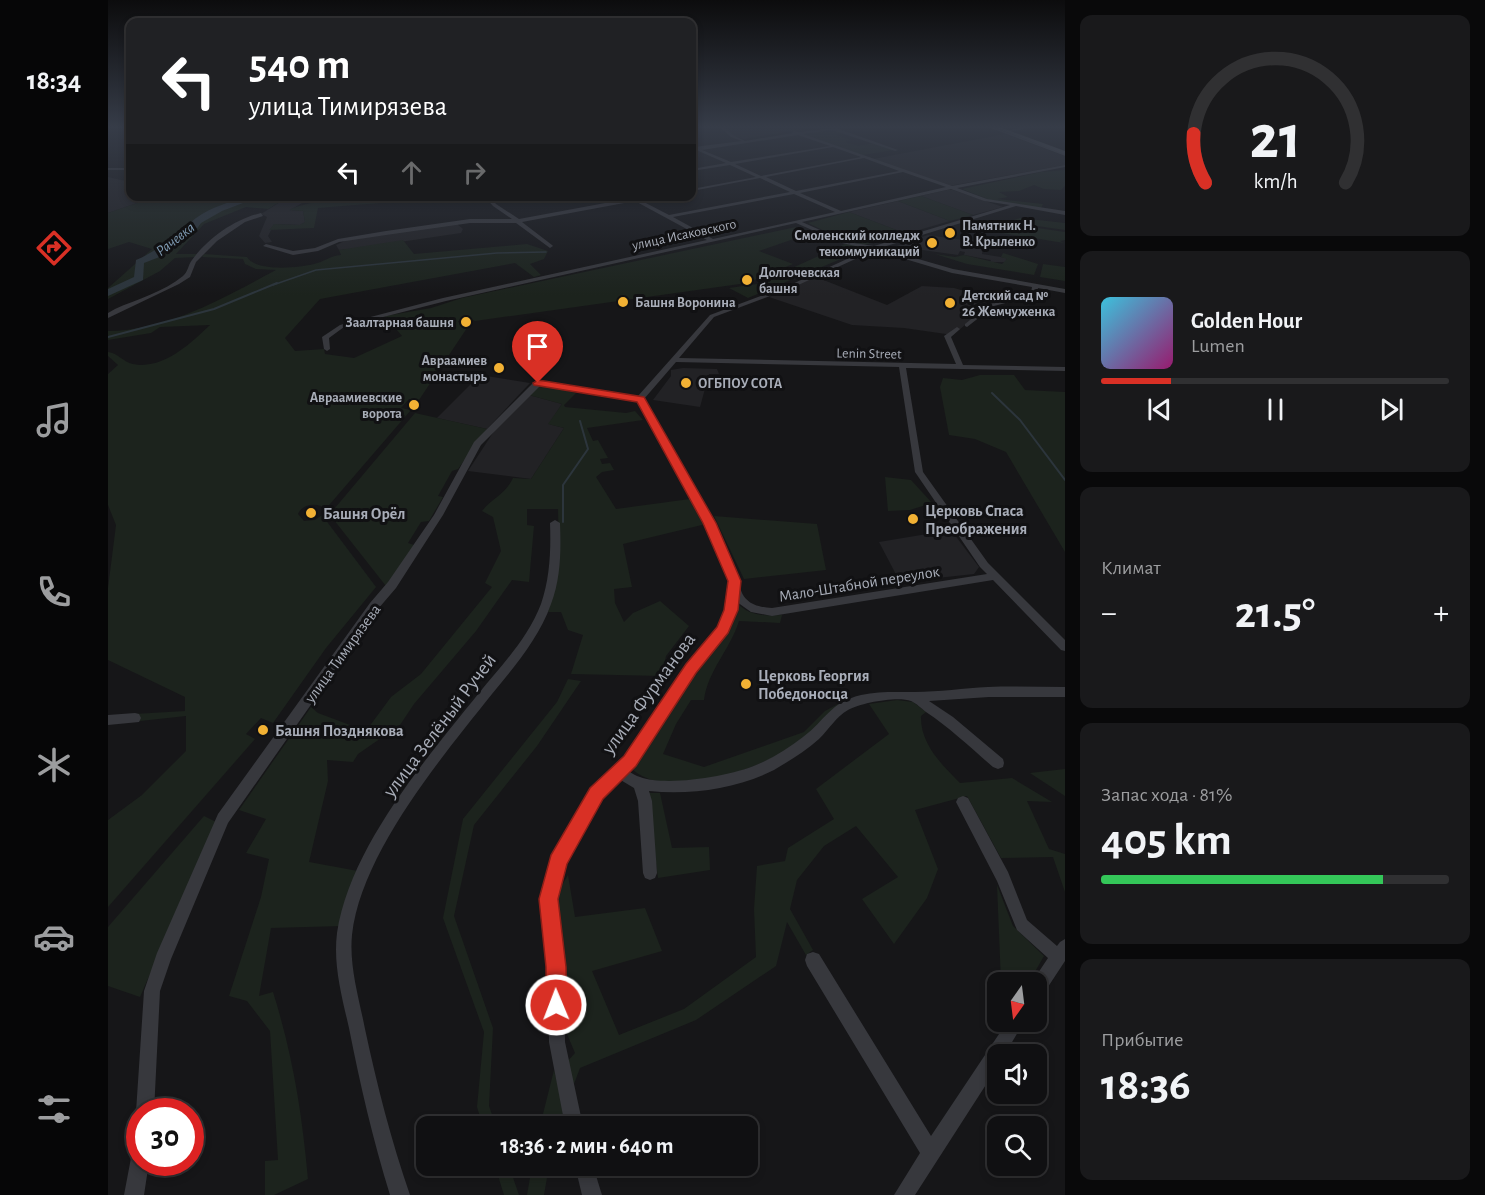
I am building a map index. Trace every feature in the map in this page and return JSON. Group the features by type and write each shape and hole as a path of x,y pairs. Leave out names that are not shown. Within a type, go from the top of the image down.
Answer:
{"street":[{"path":"696,189 725,184"},
{"path":"776,184 840,212"},
{"path":"668,217 837,184"},
{"path":"938,184 986,200 1065,213"},
{"name":"улица Исаковского","path":"327,349 325,337 342,326 445,299 972,184"},
{"path":"490,201 495,207 518,221 530,233 550,246"},
{"path":"266,246 293,253 316,250 338,241 386,233 470,221 518,221 619,201"},
{"path":"639,201 713,241"},
{"path":"735,592 734,581 710,523 640,399 712,316 792,286 875,248 1014,206"},
{"path":"108,316 120,308 176,284 189,274 193,262 223,233 253,216 261,215"},
{"path":"797,222 846,243 875,248 952,271 1065,291"},
{"path":"967,325 992,304 1034,294 1035,286"},
{"path":"957,329 947,336 961,367"},
{"name":"Lenin Street","path":"673,360 1065,369"},
{"path":"902,366 919,472 978,556 1065,647"},
{"name":"улица Тимирязева","path":"146,1098 152,992 163,958 222,819 374,606 392,585 438,515 473,449 488,431 538,383 640,399"},
{"name":"улица Зелёный Ручей","path":"400,1195 384,1148 343,961 347,922 360,883 390,823 420,776 509,665 541,616 552,584 556,554 555,523"},
{"name":"Мало-Штабной переулок","path":"735,592 743,604 755,612 772,612 995,576"},
{"name":"улица Фурманова","path":"572,1116 557,1042 556,967 548,899 558,862 596,794 630,761 691,669 723,629 735,592"},
{"path":"618,772 640,784 666,787 713,783 755,772 809,740 845,706 867,699 902,695 914,697 989,692 1065,692"},
{"path":"914,697 949,721 998,763"},
{"path":"108,720 135,718"},
{"path":"640,784 645,801 650,873"},
{"path":"963,802 1004,877 1022,925 1061,952 1047,973"},
{"path":"813,960 931,1153"},
{"path":"904,1195 1010,1032"},
{"path":"134,1195 137,1176"},
{"path":"587,1176 592,1195"}],"shaded area":[{"path":"108,184 126,184 126,201 143,201 108,213"},
{"path":"986,184 1065,184 1061,190 1044,189 1034,185 1019,191 999,192 1008,197 997,199 1043,204 1041,208 990,200 962,189"},
{"path":"947,190 1003,207 973,215 921,196"},
{"path":"921,196 973,215 950,221 898,201"},
{"path":"143,201 281,201 268,209 246,207 204,224 176,254 200,254 197,257 175,258 160,271 108,299 108,288 152,249 129,242 108,249 108,213"},
{"path":"282,201 315,201 302,203 290,210 303,211 305,222 300,225 274,224 268,236 272,242 265,243 259,236 267,217 261,214"},
{"path":"319,201 406,201 318,208 314,228 269,230 274,224 300,225 305,222 303,211 289,210"},
{"path":"898,201 950,221 912,232 899,231 849,212"},
{"path":"849,212 899,231 912,232 864,245 845,241 808,223"},
{"path":"1020,218 1065,223 1065,230 1008,222"},
{"path":"1005,223 1065,232 1065,240 1060,241 1064,243 995,232 1000,231 995,227"},
{"path":"457,224 463,229 461,233 352,249 339,250 336,245 347,240"},
{"path":"796,227 811,233 759,251 793,264 754,280 746,277 739,280 747,283 475,321 469,318 458,321 460,325 469,325 419,400 409,399 401,408 411,410 324,511 321,506 311,505 302,509 298,514 304,521 315,520 322,515 376,587 326,648 273,723 261,718 246,734 255,739 108,907 108,820 142,795 186,751 186,716 131,722 134,714 185,711 185,697 108,660 108,588 116,525 108,505 108,374 118,365 108,356 108,352 133,364 155,363 175,354 210,325 160,327 151,333 108,340 108,331 153,325 174,319 216,301 276,270 256,269 245,264 243,259 202,257 204,254 247,257 259,265 278,268 321,262 341,255 339,250 403,240 414,254 527,244 548,251 544,259 530,264 541,275 534,277 515,263 320,299 285,338 295,351 324,349 325,354 354,358 402,336 385,316 431,308 462,298"},
{"name":"Смоленский колледж текоммуникаций","path":"928,235 969,241 966,246 983,249 982,254 1007,258 1006,262 990,262 991,260 964,255 965,252 960,251 958,255 915,249 906,253 891,248"},
{"path":"847,243 867,248 748,298 729,288 757,284"},
{"path":"1003,253 1038,264 1034,275 967,264 935,254 955,257 964,255 1002,264 1007,259 1001,257"},
{"path":"1043,264 1065,267 1065,281 1040,277"},
{"path":"816,277 887,305 922,286 954,288 995,300 953,335 904,328 852,325 769,297"},
{"name":"ОГБПОУ СОТА","path":"717,369 719,374 709,374 700,407 653,400 671,376 671,370"},
{"path":"480,375 530,383 487,429 437,418"},
{"path":"980,375 1014,375 1025,390 1065,392 1065,552 1006,452 975,439 949,435 940,387 943,378 962,380"},
{"path":"540,385 576,393 564,405 565,407 626,413 635,411 643,420 587,428 593,441 598,440 608,458 600,459 602,464 610,463 614,470 602,472 596,477 616,509 690,499 706,524 623,544 632,587 614,589 615,603 624,622 633,613 660,601 689,626 666,656 662,676 571,674 583,635 568,630 561,612 548,612 557,572 558,509 527,509 527,525 534,526 529,582 512,580 476,631 414,704 400,725 358,754 353,762 327,760 328,781 309,862 358,871 342,926 271,928 259,996 273,992 280,1016 296,1085 308,1179 274,1195 265,1195 265,1161 278,1160 270,1031 247,1001 229,996 261,897 269,859 246,853 266,819 239,810 311,707 318,713 366,731 391,697 421,674 492,587 485,583 501,551 493,517 482,511 513,478 531,479 564,428 548,424 562,404 529,395"},
{"path":"529,395 562,404 549,424 564,428 531,479 468,471 500,422"},
{"path":"415,413 487,429 458,469 452,471 438,496 443,497 429,521 421,522 408,543 414,545 386,586 334,520 335,508"},
{"path":"885,477 911,480 932,503 910,510 888,511"},
{"path":"714,516 817,524 826,570 744,579"},
{"path":"951,530 979,567 974,574 900,582 879,542"},
{"path":"736,602 746,610 757,614 782,615 780,623 739,621 714,669 704,700 691,700 676,724 663,754 704,767 804,732 825,711 840,703 808,736 792,747 772,758 722,777 697,782 672,783 651,779 633,770 664,718 727,632"},
{"path":"568,679 581,681 537,746 474,825 454,916 493,1028 489,1106 492,1116 480,1116 477,1107 484,1032 443,918 463,819 557,702"},
{"path":"897,700 913,702 926,712 921,716 928,745 939,761 960,783 1012,778 1052,802 1027,801 1049,849 1065,854 1065,892 1053,857 1001,858 967,796 915,810 938,869 927,898 894,944 862,899 898,877 856,826 824,846 797,880 790,909 813,950 806,955 787,922 776,966 696,1020 580,1068 574,1084 566,1063 575,1053 567,1034 555,897 568,875 575,917 645,908 662,951 592,971 619,1035 684,1009 756,957 754,909 757,866 785,861 788,848 834,819 816,789 889,734 869,704"},
{"path":"1065,769 1065,796 1030,773"},
{"path":"647,793 660,793 672,848 709,847 710,870 658,878"},
{"path":"204,816 216,822 140,997 108,986 108,927"},
{"path":"997,885 1013,926 1044,956 1035,972 1001,972"},
{"path":"554,1070 564,1110 562,1116 542,1116"},
{"path":"498,1176 512,1176 519,1195 504,1195"},
{"path":"530,1176 547,1176 544,1195 527,1195"}],"waterway":[{"name":"Рачевка","path":"108,293 139,278 139,262 159,254 193,228 198,221 219,209 242,201"},
{"path":"273,285 316,270 497,253 546,252"},
{"path":"108,337 214,309 277,283"},
{"path":"992,393 1020,420 1065,480"},
{"path":"563,522 563,485 588,449 580,421"}],"place":[{"name":"Памятник Н. В. Крыленко","path":"950,233"},
{"name":"Смоленский колледж текоммуникаций","path":"932,243"},
{"name":"Долгочевская башня","path":"747,280"},
{"name":"Башня Воронина","path":"623,302"},
{"name":"Детский сад № 26 Жемчуженка","path":"950,303"},
{"name":"Заалтарная башня","path":"466,322"},
{"name":"Авраамиев монастырь","path":"499,368"},
{"name":"ОГБПОУ СОТА","path":"686,383"},
{"name":"Авраамиевские ворота","path":"414,405"},
{"name":"Башня Орёл","path":"311,513"},
{"name":"Церковь Спаса Преображения","path":"913,519"},
{"name":"Церковь Георгия Победоносца","path":"746,684"},
{"name":"Башня Позднякова","path":"263,730"}],"route":[{"path":"538,383 640,399 710,523 734,581 735,592 723,629 691,669 630,761 596,794 558,862 548,899 556,967 556,1005"}]}
